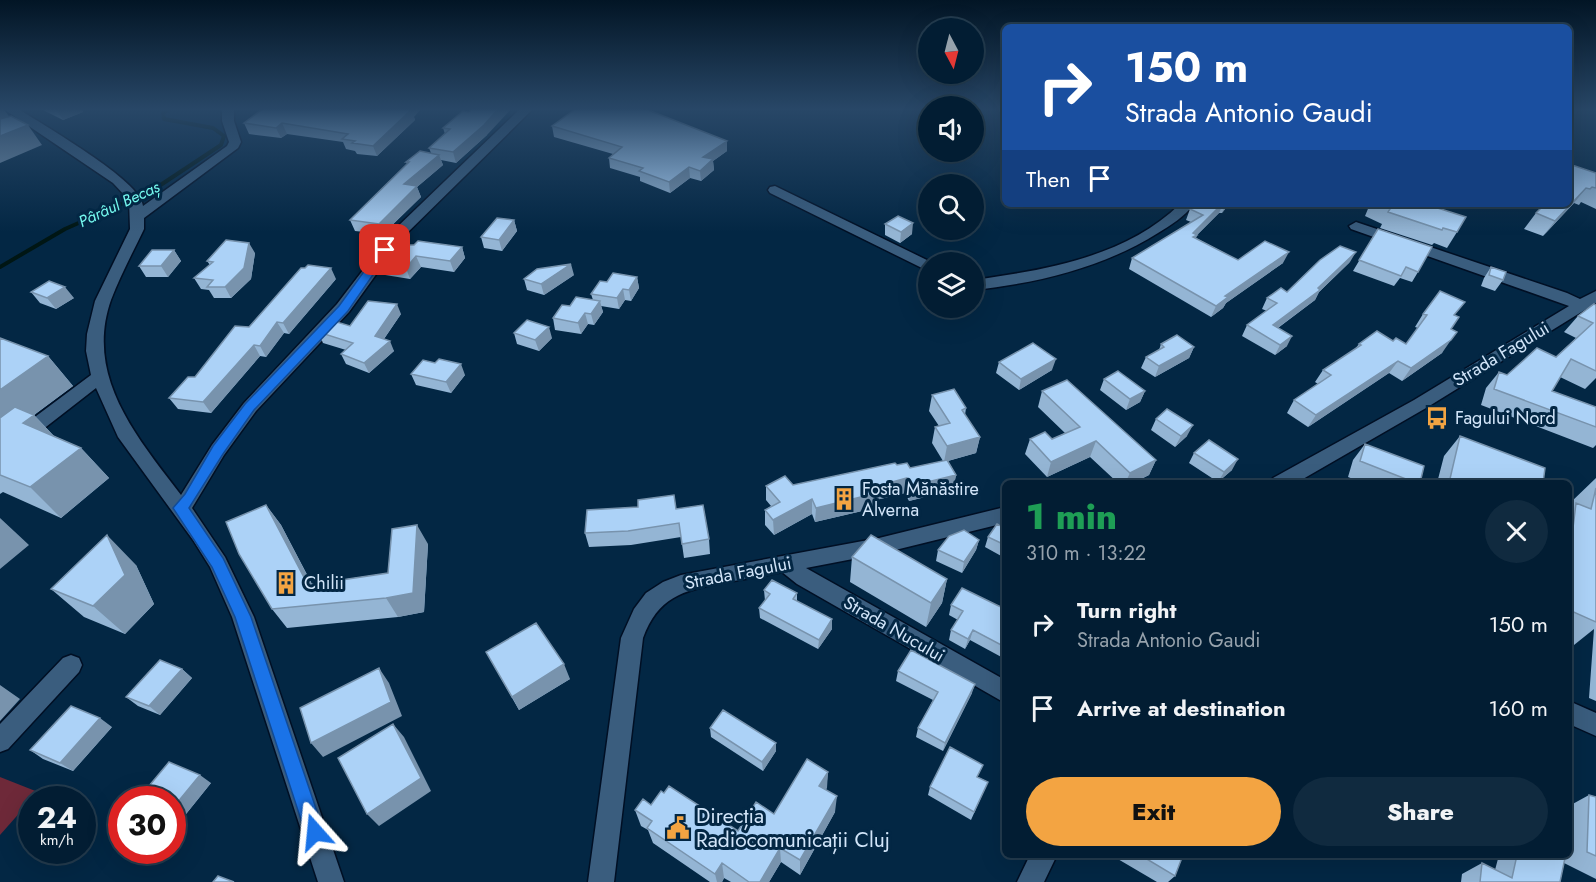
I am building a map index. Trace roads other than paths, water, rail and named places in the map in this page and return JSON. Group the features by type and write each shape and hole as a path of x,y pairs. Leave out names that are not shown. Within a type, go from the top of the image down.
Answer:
{"street":[{"path":"71,149 118,180 136,205 135,235 103,301 99,317 94,351 100,376 124,432 218,563 243,617 331,882"},
{"path":"136,205 230,149"},
{"path":"180,508 190,498 218,450 250,407 343,308 405,226 485,149"},
{"path":"775,190 918,262"},
{"path":"984,284 1038,276 1092,263 1144,236 1178,214 1184,207"},
{"path":"1356,226 1562,296 1589,301"},
{"name":"Strada Fagului","path":"1285,480 1420,404 1589,301"},
{"path":"0,453 100,376"},
{"name":"Strada Fagului","path":"601,882 633,638 644,609 657,596 681,583 879,546 1002,516"},
{"name":"Strada Nucului","path":"784,563 804,578 1002,690"},
{"path":"0,741 71,665"},
{"path":"1572,713 1596,724"},
{"path":"1030,882 1042,858"}],"waterway":[{"name":"Pârâul Becaș","path":"0,267 65,229 153,190 215,149"}],"place":[{"name":"Fagului Nord","path":"1437,418"},
{"name":"Fosta Mănăstire Alverna","path":"844,499"},
{"name":"Chilii","path":"286,583"},
{"name":"Direcția Radiocomunicații Cluj","path":"678,828"}]}
